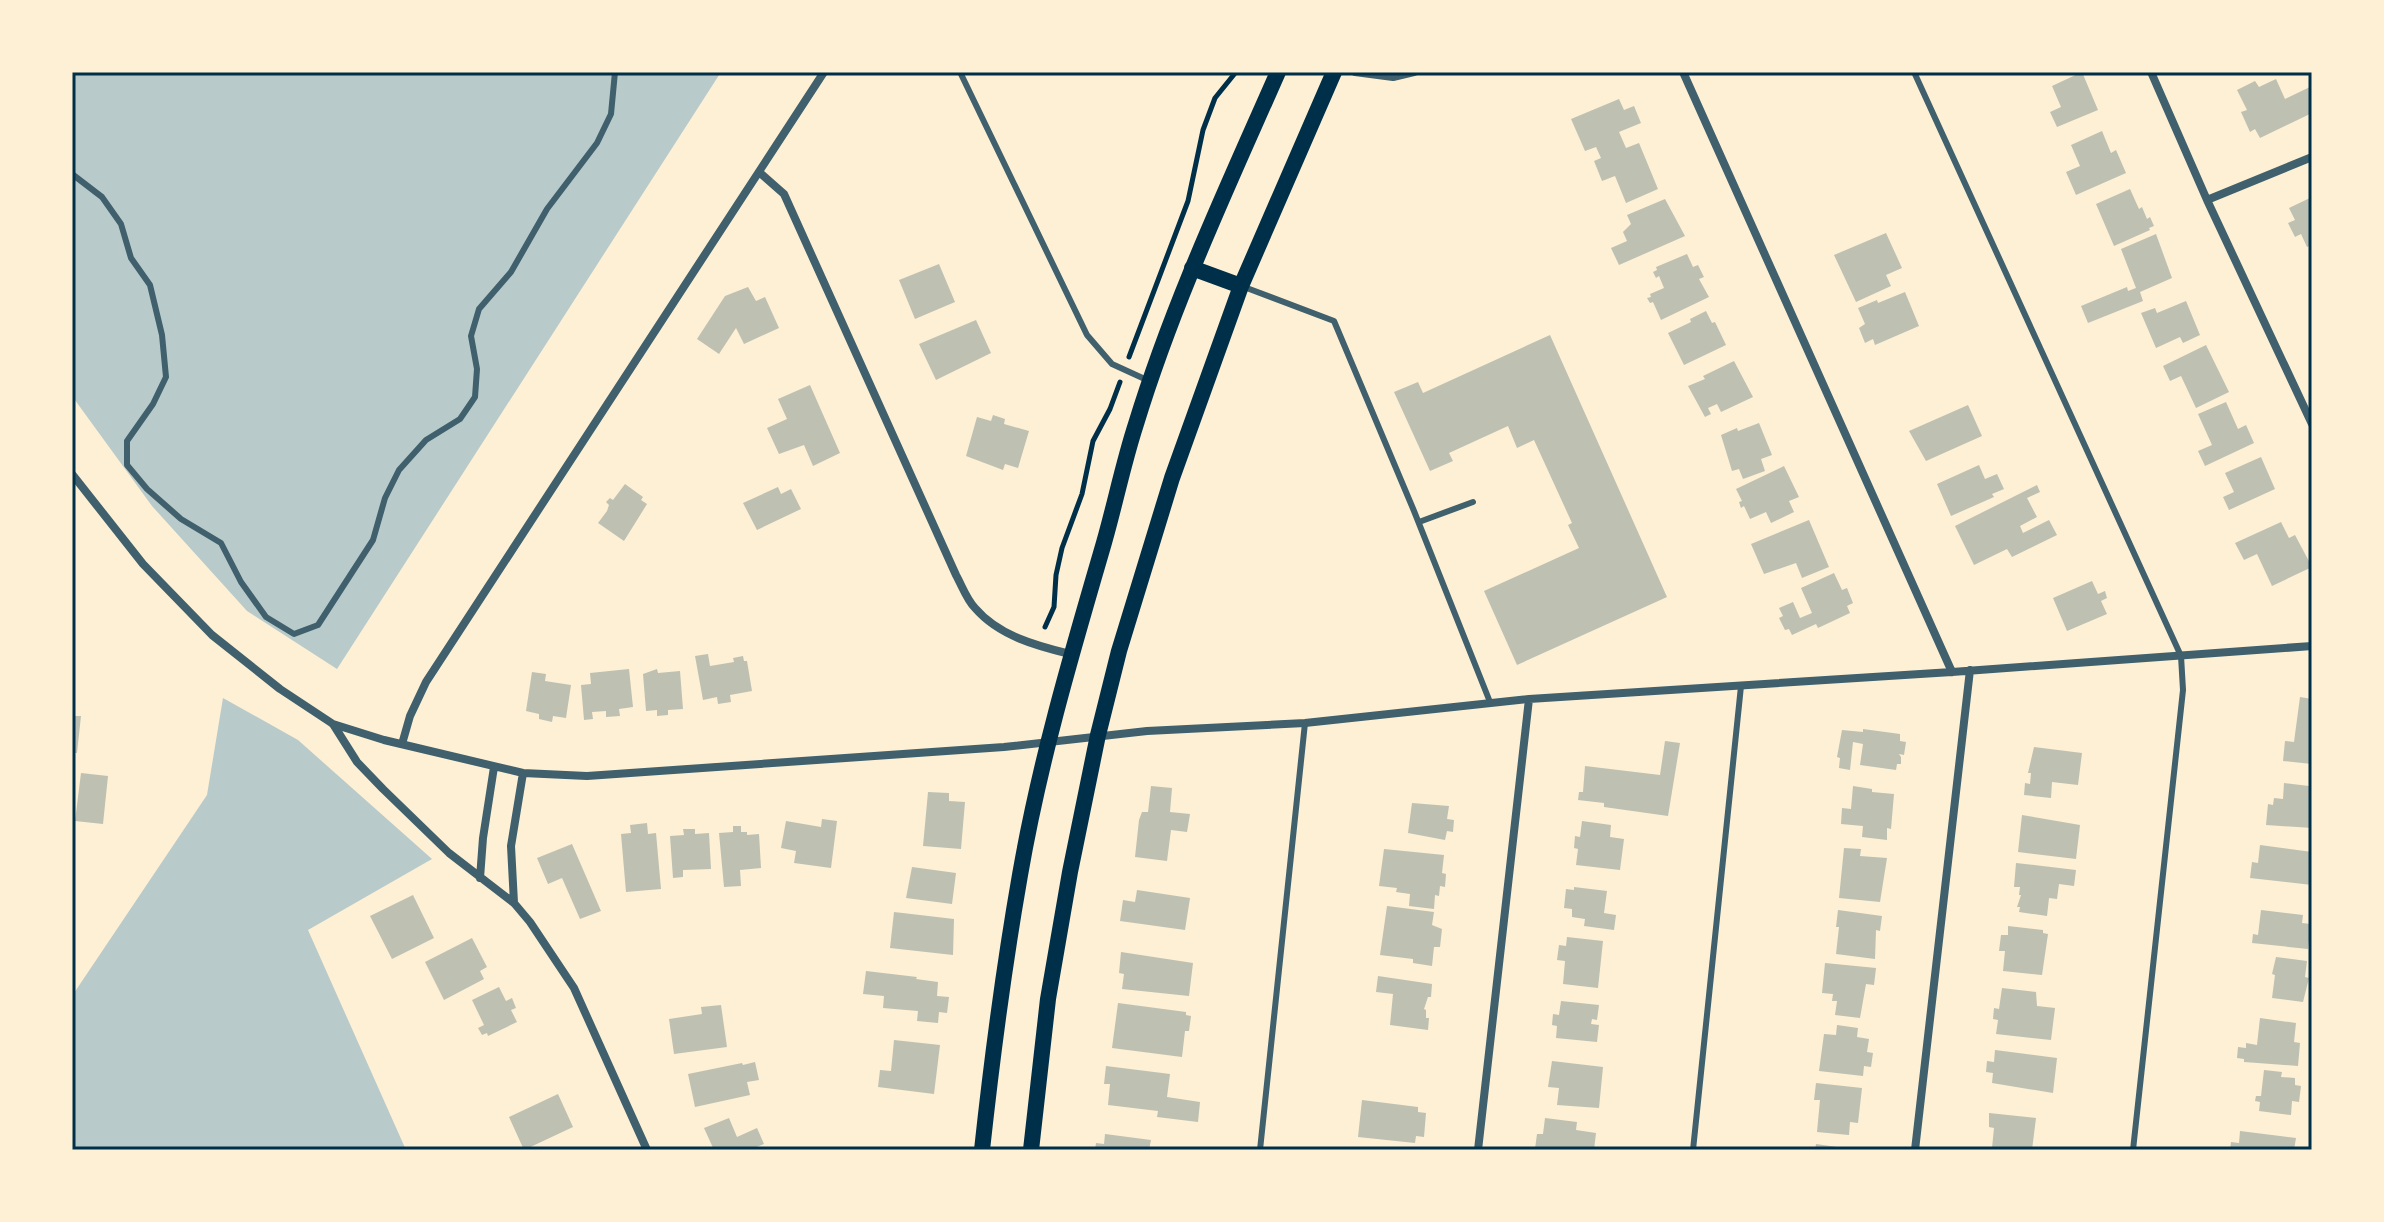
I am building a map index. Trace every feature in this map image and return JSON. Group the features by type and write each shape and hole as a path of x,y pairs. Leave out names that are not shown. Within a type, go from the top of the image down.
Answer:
{"main road":[{"path":"982,1150 996,1025 1020,873 1070,654 1102,551 1135,425 1192,268 1278,72"},
{"path":"1031,1150 1048,999 1070,872 1119,651 1172,478 1241,286 1334,72"},
{"path":"1192,268 1241,286"}],"street":[{"path":"402,744 410,716 426,682 824,72"},
{"path":"1355,72 1393,77 1414,72"},
{"path":"1683,72 1952,672"},
{"path":"2151,72 2312,424"},
{"path":"2207,200 2312,157"},
{"path":"759,172 784,194 956,575 974,608 1003,632 1040,647 1070,654"},
{"path":"72,474 143,564 212,635 280,689 333,724 523,773 587,776 989,748 1098,735 1305,723 1490,702 2312,646"},
{"path":"1915,1150 1970,670"},
{"path":"1478,1150 1529,699"},
{"path":"333,724 357,762 383,789 449,853 514,903 530,922 574,988 647,1150"},
{"path":"480,878 494,767"},
{"path":"514,903 511,846 523,773"}],"lane":[{"path":"72,174 102,197 121,224 131,258 150,285 162,335 166,377 153,404 127,441 127,465 147,489 181,519 221,543 241,582 266,617 294,634 318,625 373,540 385,498 399,470 426,440 460,419 475,397 477,369 471,336 479,309 511,272 547,209 597,143 611,114 615,72"},
{"path":"960,72 1087,335 1112,364 1151,381"},
{"path":"1914,72 2181,656 2183,690 2133,1150"},
{"path":"1241,286 1334,321 1419,522 1490,702"},
{"path":"1419,522 1473,502"},
{"path":"1693,1150 1741,686"},
{"path":"1260,1150 1305,723"}],"path":[{"path":"1045,627 1054,607 1062,548 1082,494 1093,441 1110,409 1188,201 1203,130 1215,98 1236,72"}],"shaded area":[{"path":"72,72 721,72 337,669 247,611 152,506 72,396"},
{"path":"223,698 298,740 432,859 308,930 406,1150 72,1150 72,996 207,795"}],"building":[{"path":"2082,72 2098,110 2057,127 2050,112 2061,107 2052,86"},
{"path":"2276,79 2285,99 2312,86 2312,113 2260,138 2255,129 2250,132 2241,112 2247,110 2237,90 2255,81 2259,87"},
{"path":"1619,99 1624,110 1634,106 1641,123 1619,132 1626,148 1639,143 1658,189 1626,203 1615,176 1602,181 1594,161 1601,158 1596,147 1585,151 1571,119"},
{"path":"2102,131 2111,153 2116,150 2126,173 2076,195 2066,172 2080,166 2071,145"},
{"path":"2130,189 2139,209 2142,207 2154,226 2114,246 2096,204"},
{"path":"2312,197 2312,245 2307,247 2301,234 2295,237 2288,223 2295,220 2289,208"},
{"path":"1665,199 1685,236 1619,265 1611,248 1627,241 1623,232 1631,224 1627,215"},
{"path":"1886,233 1902,268 1886,275 1891,286 1856,302 1834,255"},
{"path":"2156,234 2172,278 2140,292 2143,301 2088,323 2081,306 2127,287 2128,291 2136,288 2121,249"},
{"path":"1687,254 1693,267 1698,265 1704,277 1699,279 1709,297 1661,320 1653,302 1650,303 1647,298 1664,288 1659,276 1656,278 1653,272 1657,270 1656,267"},
{"path":"939,264 955,302 915,319 899,280"},
{"path":"748,287 756,301 765,297 779,328 744,344 736,328 719,354 697,339 725,296"},
{"path":"1905,292 1919,326 1875,345 1873,339 1865,343 1859,328 1865,324 1858,308"},
{"path":"2186,301 2200,335 2183,343 2180,337 2156,348 2141,313 2155,308 2157,313"},
{"path":"1706,311 1726,345 1684,365 1668,333"},
{"path":"976,320 991,353 936,380 919,344"},
{"path":"1550,335 1667,597 1517,665 1484,591 1579,548 1568,525 1572,523 1534,440 1517,448 1508,426 1449,453 1453,461 1430,471 1394,392 1418,382 1423,393"},
{"path":"2206,345 2229,392 2196,408 2181,376 2170,381 2163,366"},
{"path":"1734,361 1753,397 1721,412 1717,404 1708,408 1711,414 1705,417 1688,386"},
{"path":"810,385 840,453 813,466 804,445 779,454 767,428 787,419 778,399"},
{"path":"2226,402 2238,429 2246,425 2254,443 2205,466 2198,451 2212,445 2198,414"},
{"path":"1968,405 1982,436 1926,461 1909,431"},
{"path":"993,415 1005,419 1004,424 1029,431 1018,468 1005,464 1003,470 966,456 977,417 991,421"},
{"path":"1759,423 1772,455 1761,459 1765,471 1743,479 1739,469 1732,471 1721,435"},
{"path":"2261,457 2275,489 2229,510 2223,497 2234,492 2225,473"},
{"path":"1979,465 1985,479 1997,474 2004,489 1992,494 1994,497 1951,516 1937,484"},
{"path":"1784,466 1799,497 1789,501 1794,512 1771,523 1766,512 1750,519 1744,506 1741,508 1739,502 1742,501 1736,489"},
{"path":"625,484 643,497 641,500 647,504 624,541 598,523 607,511 609,505 606,502 610,498 613,500"},
{"path":"2037,485 2040,492 2027,498 2037,517 2020,526 2023,533 2049,520 2057,535 2012,557 2007,549 1974,565 1955,526"},
{"path":"778,487 781,494 791,489 801,509 757,530 743,503"},
{"path":"1809,520 1829,567 1802,578 1796,563 1764,574 1751,544"},
{"path":"2281,522 2289,538 2295,535 2312,567 2272,586 2257,554 2244,560 2235,543"},
{"path":"1834,573 1842,590 1847,588 1853,603 1847,606 1850,613 1818,628 1816,624 1792,635 1789,629 1785,630 1779,618 1783,616 1779,608 1793,602 1800,618 1812,613 1801,588"},
{"path":"2092,581 2098,594 2105,591 2107,598 2101,601 2107,614 2067,631 2053,598"},
{"path":"708,654 710,666 734,662 733,658 743,656 747,661 752,691 730,695 731,702 718,704 717,697 703,700 695,656"},
{"path":"629,669 633,707 619,709 620,716 606,717 606,711 592,712 593,719 584,720 581,685 591,684 590,673"},
{"path":"657,669 658,673 680,671 683,709 668,710 668,715 657,716 657,710 646,711 643,674"},
{"path":"532,672 546,674 545,681 571,685 566,718 553,716 552,722 526,711"},
{"path":"2300,697 2312,699 2312,764 2283,761 2285,741 2294,742"},
{"path":"72,716 81,716 77,753 72,753"},
{"path":"1863,729 1900,734 1900,741 1906,742 1904,755 1899,754 1901,764 1897,764 1896,770 1860,765 1863,744 1853,742 1850,770 1839,768 1840,758 1837,757 1842,730 1863,732"},
{"path":"1665,741 1680,743 1668,816 1578,800 1579,792 1583,792 1585,766 1660,775"},
{"path":"2034,747 2082,753 2078,785 2052,782 2051,798 2024,795 2025,783 2030,784 2031,773 2028,773"},
{"path":"81,773 108,776 103,824 75,821"},
{"path":"2284,783 2309,786 2312,791 2312,828 2266,825 2268,804 2273,805 2274,798 2283,799"},
{"path":"1151,786 1172,788 1170,812 1190,814 1187,832 1171,830 1167,861 1135,857 1139,820 1142,812 1148,812"},
{"path":"1853,786 1894,794 1887,840 1862,837 1863,826 1841,824 1842,808 1851,809"},
{"path":"928,792 949,793 949,801 965,802 961,849 923,846"},
{"path":"1412,803 1449,806 1447,819 1454,820 1453,832 1447,831 1445,840 1408,833"},
{"path":"2022,815 2080,825 2076,859 2018,852"},
{"path":"822,819 837,821 831,868 794,863 796,851 781,848 786,821 821,827"},
{"path":"1582,821 1611,825 1610,837 1624,839 1620,870 1576,865 1578,849 1574,848 1575,836 1580,837"},
{"path":"647,823 648,834 656,833 661,889 626,892 621,834 631,833 630,825"},
{"path":"733,826 741,826 741,832 747,832 747,835 759,834 761,868 740,870 741,886 724,887 719,833 733,832"},
{"path":"683,829 695,829 695,834 709,833 711,869 683,870 683,877 673,878 670,836 684,835"},
{"path":"572,844 601,911 580,919 562,878 548,884 537,858"},
{"path":"2260,845 2312,852 2312,885 2250,878 2252,862 2258,863"},
{"path":"1844,848 1861,849 1860,856 1887,858 1880,902 1839,898"},
{"path":"1384,849 1444,855 1442,873 1446,874 1445,887 1440,886 1439,896 1435,895 1434,909 1409,906 1410,894 1396,892 1397,888 1379,886"},
{"path":"2016,863 2076,870 2074,886 2059,884 2057,899 2049,898 2047,916 2019,912 2020,887 2014,887"},
{"path":"912,867 956,873 952,904 906,898"},
{"path":"1574,887 1607,891 1604,913 1616,915 1614,930 1584,926 1585,919 1572,917 1572,909 1564,908 1566,889 1574,890"},
{"path":"1137,890 1190,898 1185,930 1120,921 1123,900 1135,902"},
{"path":"413,895 434,938 392,959 370,916"},
{"path":"1387,906 1434,912 1432,925 1442,929 1440,947 1434,947 1432,966 1413,963 1413,959 1380,955"},
{"path":"1838,910 1882,916 1880,931 1876,930 1875,959 1836,954"},
{"path":"2261,910 2303,915 2302,923 2311,924 2308,949 2252,943 2253,934 2258,935"},
{"path":"894,912 954,919 953,955 890,948"},
{"path":"2008,926 2043,930 2048,934 2042,975 2003,971 2005,951 1999,951 2001,935 2008,935"},
{"path":"1567,937 1603,941 1598,988 1563,984 1565,961 1557,960 1559,945 1566,946"},
{"path":"472,938 487,967 480,971 484,979 444,1000 425,962"},
{"path":"1121,952 1193,963 1189,996 1122,989 1124,974 1119,973"},
{"path":"2276,957 2307,961 2305,977 2309,978 2303,1002 2272,998"},
{"path":"1825,963 1876,968 1874,985 1866,984 1860,1018 1835,1015 1837,1001 1832,1001 1833,994 1822,993"},
{"path":"866,971 938,982 937,996 949,997 947,1013 939,1012 938,1023 917,1021 918,1011 883,1008 884,996 863,994"},
{"path":"1378,976 1432,984 1431,997 1428,997 1424,1009 1426,1018 1429,1018 1428,1030 1390,1025 1393,994 1376,992"},
{"path":"499,987 506,1001 512,998 516,1008 511,1010 517,1022 488,1036 487,1033 482,1035 478,1028 484,1025 472,1000"},
{"path":"2002,988 2036,992 2037,1006 2055,1008 2051,1040 1996,1034 1998,1020 1993,1019 1994,1008 1999,1009"},
{"path":"1561,1001 1599,1005 1597,1020 1592,1019 1591,1024 1599,1025 1597,1042 1556,1038 1557,1026 1552,1025 1553,1014 1559,1015"},
{"path":"1118,1003 1186,1012 1191,1016 1189,1031 1185,1031 1182,1057 1112,1048"},
{"path":"721,1005 727,1047 674,1054 669,1019 702,1014 701,1007"},
{"path":"2260,1018 2296,1023 2294,1042 2300,1043 2298,1066 2244,1062 2244,1059 2237,1058 2238,1047 2246,1048 2246,1043 2257,1045"},
{"path":"1837,1025 1858,1028 1857,1037 1869,1039 1867,1052 1873,1053 1871,1067 1864,1066 1863,1076 1819,1071 1824,1034 1836,1035"},
{"path":"894,1040 940,1045 934,1094 878,1087 880,1070 891,1071"},
{"path":"1995,1050 2057,1058 2053,1093 1992,1083 1993,1073 1986,1072 1987,1061 1994,1062"},
{"path":"1552,1061 1603,1067 1599,1108 1557,1105 1559,1088 1548,1087"},
{"path":"755,1062 759,1080 747,1082 750,1095 695,1107 688,1074"},
{"path":"1106,1066 1170,1074 1167,1097 1200,1102 1198,1122 1157,1117 1158,1111 1108,1105 1110,1084 1104,1084"},
{"path":"2264,1070 2282,1072 2281,1077 2295,1078 2295,1085 2301,1086 2299,1102 2292,1101 2291,1115 2259,1111 2260,1102 2255,1101 2256,1096 2261,1096"},
{"path":"1816,1083 1862,1088 1858,1123 1850,1122 1849,1135 1817,1132 1820,1100 1814,1100"},
{"path":"558,1094 573,1127 524,1150 509,1117"},
{"path":"1362,1100 1418,1107 1418,1112 1426,1113 1424,1137 1416,1136 1415,1143 1358,1137"},
{"path":"1989,1113 2036,1118 2032,1150 1992,1148 1994,1128 1989,1127"},
{"path":"729,1118 737,1137 757,1128 764,1144 749,1150 714,1150 704,1128"},
{"path":"1545,1118 1577,1122 1576,1130 1596,1133 1594,1150 1535,1149 1537,1134 1543,1134"},
{"path":"2240,1131 2296,1138 2294,1150 2230,1150 2231,1142 2239,1143"},
{"path":"1105,1134 1151,1140 1149,1150 1095,1150 1096,1143 1104,1144"},
{"path":"1816,1144 1844,1148 1844,1150 1815,1150"}]}
